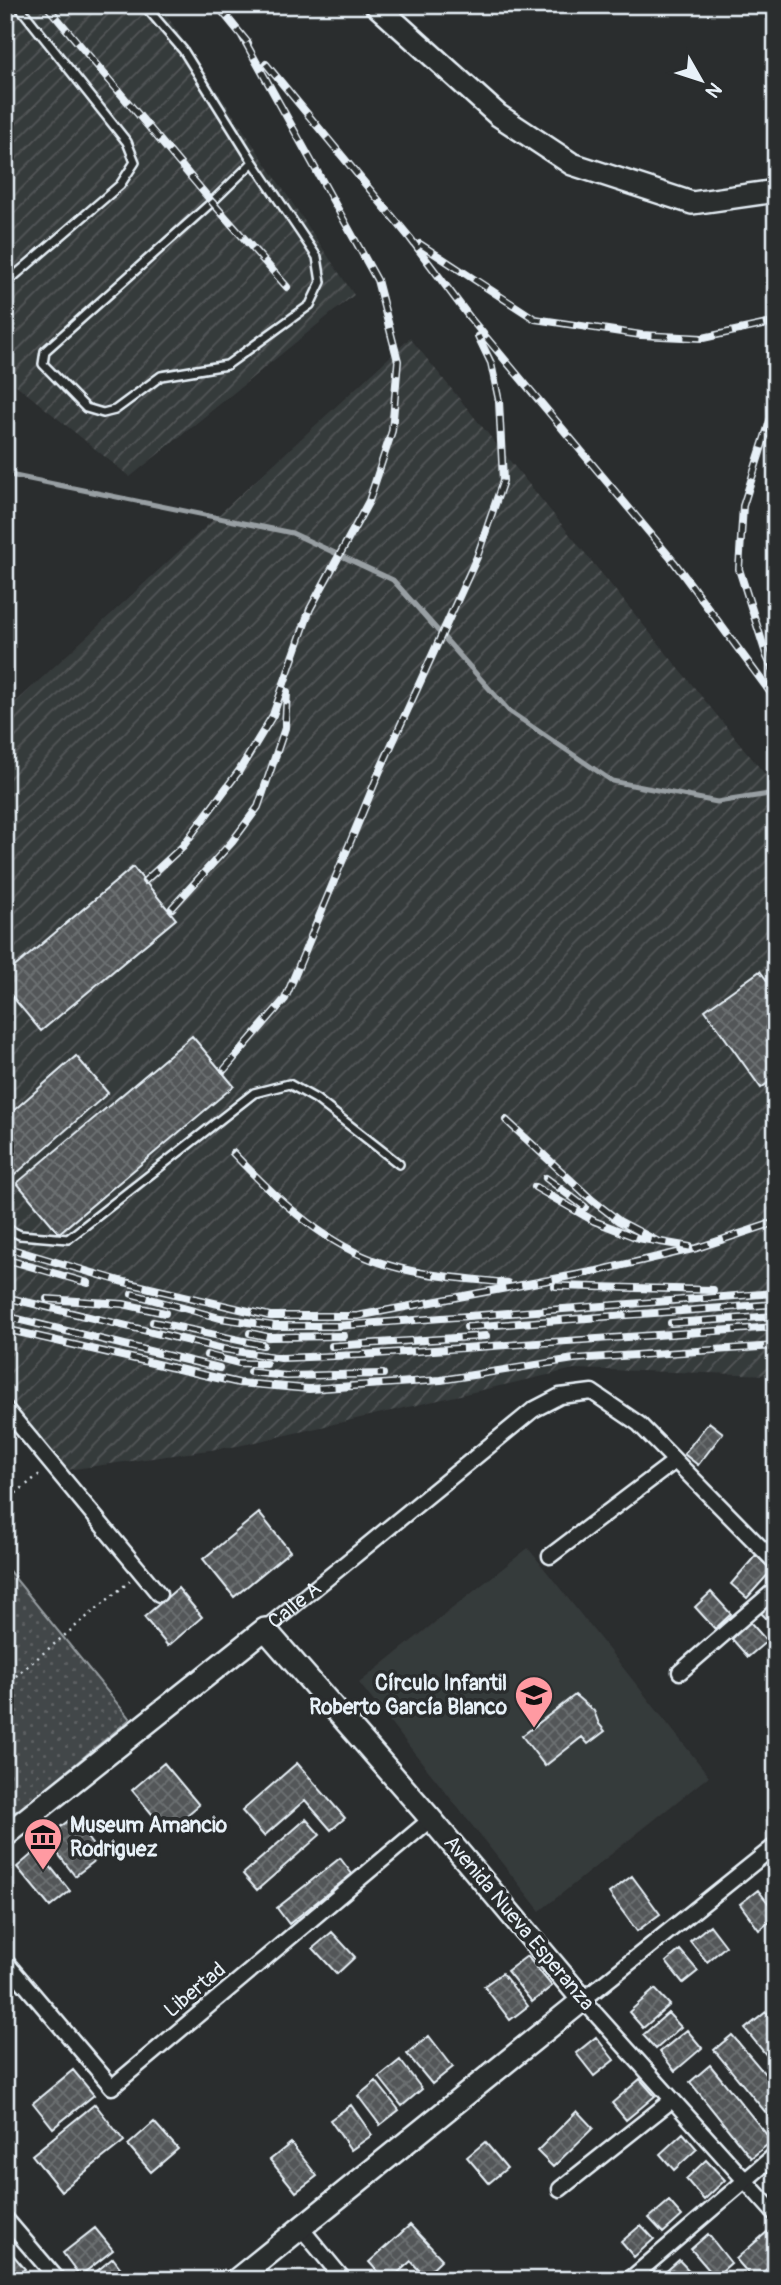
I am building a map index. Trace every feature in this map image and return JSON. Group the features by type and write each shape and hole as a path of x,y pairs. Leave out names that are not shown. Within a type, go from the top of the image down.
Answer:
{"street":[{"path":"376,5 498,115 572,164 692,203 776,191"},
{"name":"Calle A","path":"8,1828 265,1629 533,1410 560,1396 592,1392 639,1424 675,1461"},
{"path":"5,1408 159,1594"},
{"path":"550,1556 675,1461 776,1563"},
{"path":"680,1672 776,1589"},
{"name":"Avenida Nueva Esperanza","path":"265,1629 431,1819 583,2000 776,2215"},
{"name":"Libertad","path":"5,1961 112,2087 431,1819"},
{"path":"236,2280 776,1845"},
{"path":"560,2189 672,2100"},
{"path":"629,2280 776,2154"},
{"path":"5,2218 58,2280"},
{"path":"301,2228 344,2280"}],"lane":[{"path":"5,284 120,185 135,162 127,142 18,5"},
{"path":"144,5 183,50 253,162 317,257 321,282 310,306 227,365 161,376 115,410 103,413 86,408 43,364 45,351 253,162"},
{"path":"5,1227 20,1235 68,1239 254,1093 289,1084 316,1099 399,1164"}],"path":[{"path":"5,1502 51,1464"},
{"path":"5,1685 141,1572"}],"shaded area":[{"path":"5,5 155,5 169,19 354,295 130,477 5,376"},
{"path":"410,338 776,788 776,1375 574,1369 238,1446 67,1470 5,1399 5,712"},
{"name":"Círculo Infantil Roberto García Blanco","path":"528,1548 709,1776 540,1911 359,1683"},
{"path":"5,1566 130,1719 16,1813 5,1799"}],"building":[{"path":"133,867 176,919 41,1031 5,988 5,975"},
{"path":"760,971 776,993 776,1077 761,1088 705,1010"},
{"path":"192,1036 234,1086 59,1233 17,1183"},
{"path":"76,1056 108,1093 8,1181 5,1178 5,1118"},
{"path":"709,1422 723,1433 698,1465 684,1454"},
{"path":"259,1513 290,1551 234,1597 203,1559"},
{"path":"756,1555 772,1570 747,1598 731,1584"},
{"path":"178,1588 202,1617 168,1646 144,1617"},
{"path":"711,1592 731,1614 715,1629 695,1607"},
{"path":"776,1599 776,1628 761,1613"},
{"path":"750,1622 767,1641 748,1657 732,1639"},
{"path":"575,1695 594,1711 605,1731 588,1744 582,1737 545,1766 522,1736"},
{"path":"164,1763 199,1805 167,1832 132,1790"},
{"path":"297,1763 345,1818 331,1830 305,1800 264,1836 242,1811"},
{"path":"72,1818 101,1856 75,1876 46,1838"},
{"path":"306,1819 320,1835 257,1890 243,1874"},
{"path":"37,1850 70,1891 50,1907 17,1867"},
{"path":"340,1858 352,1874 289,1924 277,1908"},
{"path":"632,1876 660,1914 637,1931 609,1893"},
{"path":"758,1890 776,1913 776,1917 759,1930 740,1904"},
{"path":"710,1925 726,1946 707,1962 690,1941"},
{"path":"332,1932 355,1957 337,1974 313,1948"},
{"path":"680,1950 698,1971 683,1983 666,1962"},
{"path":"527,1956 552,1986 532,2002 507,1971"},
{"path":"502,1973 528,2006 510,2020 484,1986"},
{"path":"655,1989 670,2005 643,2028 629,2012"},
{"path":"766,2012 776,2024 776,2067 745,2029"},
{"path":"668,2013 681,2027 656,2049 643,2035"},
{"path":"687,2030 702,2048 675,2071 660,2052"},
{"path":"732,2035 776,2087 776,2125 714,2050"},
{"path":"429,2036 453,2067 432,2084 407,2054"},
{"path":"596,2037 614,2060 594,2076 576,2053"},
{"path":"400,2060 422,2089 402,2106 379,2077"},
{"path":"710,2065 772,2141 751,2158 690,2082"},
{"path":"73,2070 94,2095 53,2128 33,2103"},
{"path":"640,2079 655,2096 626,2120 612,2103"},
{"path":"376,2081 399,2110 380,2125 358,2096"},
{"path":"95,2104 124,2141 61,2191 32,2155"},
{"path":"351,2105 372,2135 351,2150 330,2120"},
{"path":"577,2111 593,2128 553,2167 537,2151"},
{"path":"154,2122 178,2149 151,2172 128,2145"},
{"path":"683,2133 697,2149 674,2170 660,2154"},
{"path":"485,2142 507,2168 489,2183 467,2157"},
{"path":"291,2143 317,2176 296,2192 270,2160"},
{"path":"706,2160 725,2180 704,2200 686,2179"},
{"path":"669,2201 682,2216 663,2233 649,2218"},
{"path":"410,2225 442,2259 424,2276 411,2261 390,2280 385,2280 369,2262"},
{"path":"641,2225 654,2239 634,2257 621,2242"},
{"path":"95,2228 113,2250 80,2276 63,2253"},
{"path":"767,2232 776,2242 776,2261 754,2280 736,2259"},
{"path":"708,2234 731,2263 715,2277 691,2249"},
{"path":"8,2249 25,2269 13,2280 5,2280 5,2251"},
{"path":"113,2258 128,2278 126,2280 86,2280"},
{"path":"679,2260 698,2280 667,2280 662,2275"}],"waterway":[{"path":"5,474 292,533 393,580 509,711 612,781 717,802 776,793"}],"railway":[{"path":"46,5 287,287"},
{"path":"217,5 248,43"},
{"path":"145,881 183,846 239,771 273,715 310,609 369,501 392,431 398,361 377,280 242,36"},
{"path":"266,64 410,238 470,318 674,562 776,700"},
{"path":"420,244 535,319 641,335 703,338 776,322"},
{"path":"224,1070 285,999 381,768 477,557 503,481 499,401 491,363 478,336"},
{"path":"776,402 743,506 739,569 767,657 776,675"},
{"path":"172,908 232,842 258,807 285,728 287,692"},
{"path":"506,1120 592,1200 619,1221 657,1241"},
{"path":"233,1153 297,1214 353,1251 405,1270 507,1283"},
{"path":"546,1178 585,1207"},
{"path":"535,1187 594,1221 638,1238 690,1247"},
{"path":"5,1247 120,1281 270,1316 357,1316 597,1271 697,1248 776,1222"},
{"path":"5,1259 88,1283"},
{"path":"555,1286 713,1290"},
{"path":"132,1294 220,1318 275,1326 336,1326 775,1293"},
{"path":"5,1297 223,1349 281,1358 776,1327"},
{"path":"47,1299 123,1304 165,1313"},
{"path":"467,1327 776,1304"},
{"path":"5,1316 219,1368"},
{"path":"671,1323 776,1316"},
{"path":"153,1322 263,1345"},
{"path":"5,1329 239,1383 309,1389 441,1380 574,1359 776,1346"},
{"path":"250,1333 268,1337 344,1336"},
{"path":"332,1346 486,1336"},
{"path":"207,1355 238,1363 266,1364"},
{"path":"250,1372 286,1376 383,1374"}],"place":[{"name":"Círculo Infantil Roberto García Blanco","path":"534,1729"},
{"name":"Museum Amancio Rodriguez","path":"43,1871"}]}
